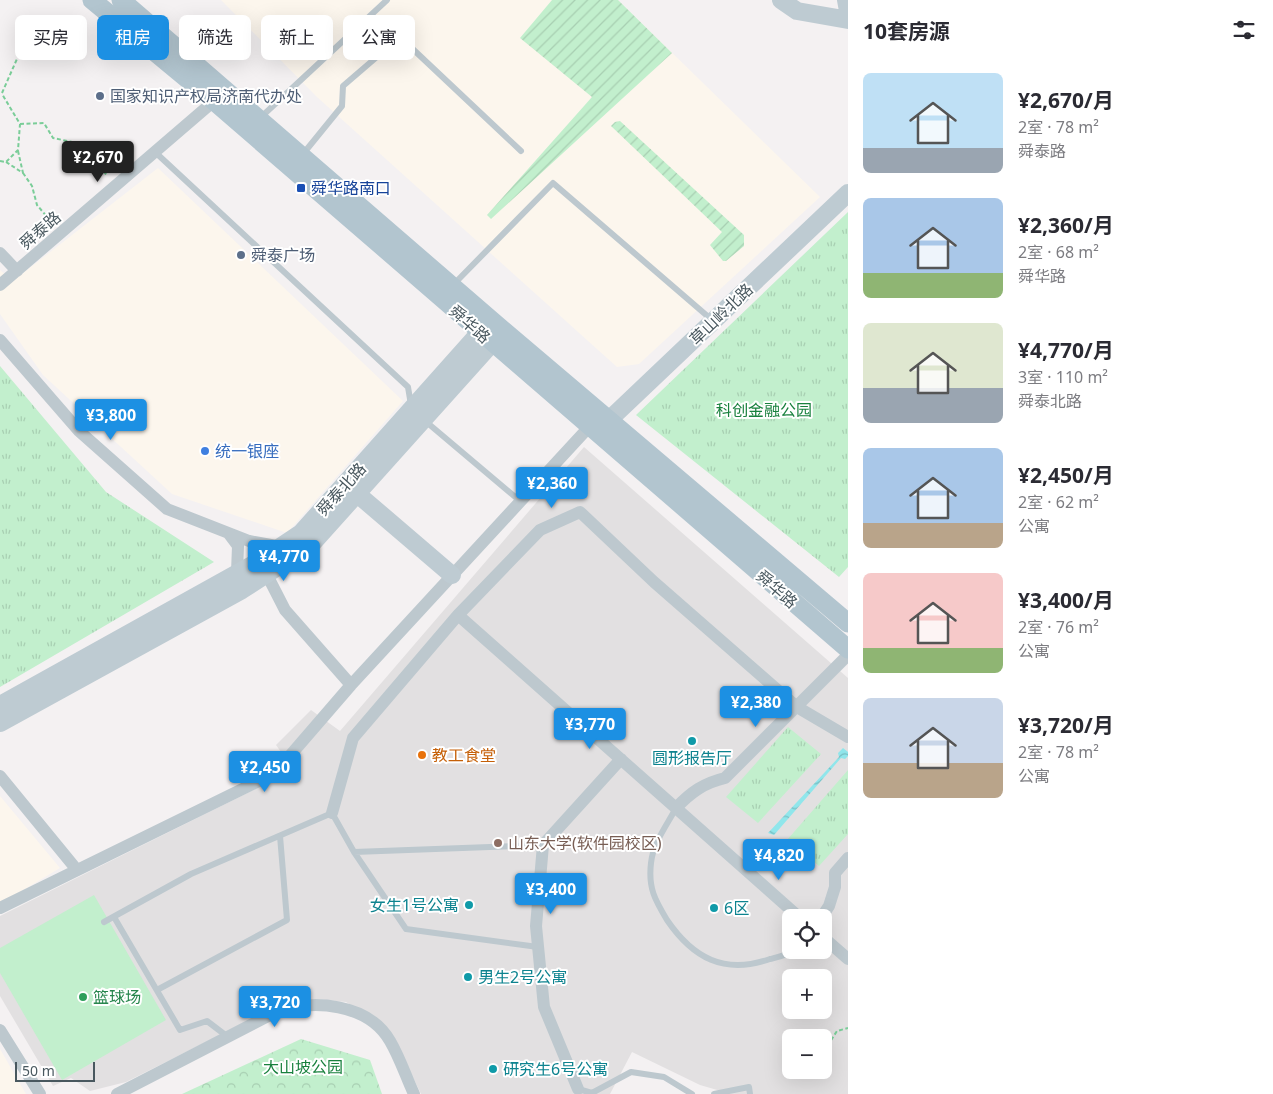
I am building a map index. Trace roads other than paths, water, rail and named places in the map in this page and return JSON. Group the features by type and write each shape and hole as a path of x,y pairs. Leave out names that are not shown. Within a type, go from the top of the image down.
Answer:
{"main road":[{"name":"舜华路","path":"92,0 492,331 609,420 848,623"},
{"name":"舜华路","path":"121,0 452,286 492,331 589,427 848,649"},
{"path":"782,0 798,11 848,20"},
{"path":"846,0 848,11"},
{"name":"草山岭北路","path":"589,427 609,420 848,193"},
{"name":"舜泰北路","path":"0,705 234,574 263,567 280,547 301,533 351,489 492,331"},
{"path":"0,724 263,567 310,546 351,489 452,575"}],"street":[{"name":"舜泰路","path":"0,285 214,101"},
{"path":"0,253 17,271"},
{"path":"0,340 79,431 167,509 229,534 272,547 310,546"},
{"path":"0,908 275,773 351,685 589,427"},
{"path":"332,813 353,738 458,616 540,530 580,512 654,582 797,707 848,737"},
{"path":"229,534 238,546 237,572 234,574"},
{"path":"263,567 285,610 351,685"},
{"path":"458,616 790,909"},
{"path":"676,808 688,795 708,782 725,778 848,655"},
{"path":"578,1089 544,1007 536,926 543,845 621,759"},
{"path":"0,776 77,870"},
{"path":"827,909 835,888 835,873 848,858"},
{"path":"832,945 848,959"},
{"path":"117,1094 289,1008 317,1004 347,1009 374,1024 390,1040 414,1094"},
{"path":"0,1030 40,1094"}],"lane":[{"path":"259,119 387,0"},
{"path":"301,156 342,106 343,86 400,37 521,151"},
{"path":"155,152 408,388 418,414 520,501"},
{"path":"452,286 553,183 713,321"},
{"path":"676,808 658,841 651,863 653,897 676,933 688,947 702,957 735,966 763,962 782,955"},
{"path":"104,922 191,874 332,813 354,852 406,929 538,947"},
{"path":"157,990 288,920 280,836"},
{"path":"354,852 543,845"},
{"path":"114,916 180,1030 207,1021 228,1037"},
{"path":"578,1089 592,1093 631,1072 664,1077 692,1094"},
{"path":"714,1094 749,1087 750,1094"}],"water":[{"path":"843,748 848,752 848,756 845,759 841,758 774,835 768,833 839,757 838,753"}],"place":[{"name":"国家知识产权局济南代办处","path":"100,96"},
{"name":"舜华路南口","path":"301,188"},
{"name":"舜泰广场","path":"241,255"},
{"name":"统一银座","path":"205,451"},
{"name":"圆形报告厅","path":"692,741"},
{"name":"教工食堂","path":"422,755"},
{"name":"山东大学(软件园校区)","path":"498,843"},
{"name":"女生1号公寓","path":"469,905"},
{"name":"6区","path":"714,908"},
{"name":"男生2号公寓","path":"468,977"},
{"name":"篮球场","path":"83,997"},
{"name":"研究生6号公寓","path":"493,1069"}],"park label":[{"name":"科创金融公园","path":"764,410"},
{"name":"大山坡公园","path":"303,1067"}]}
